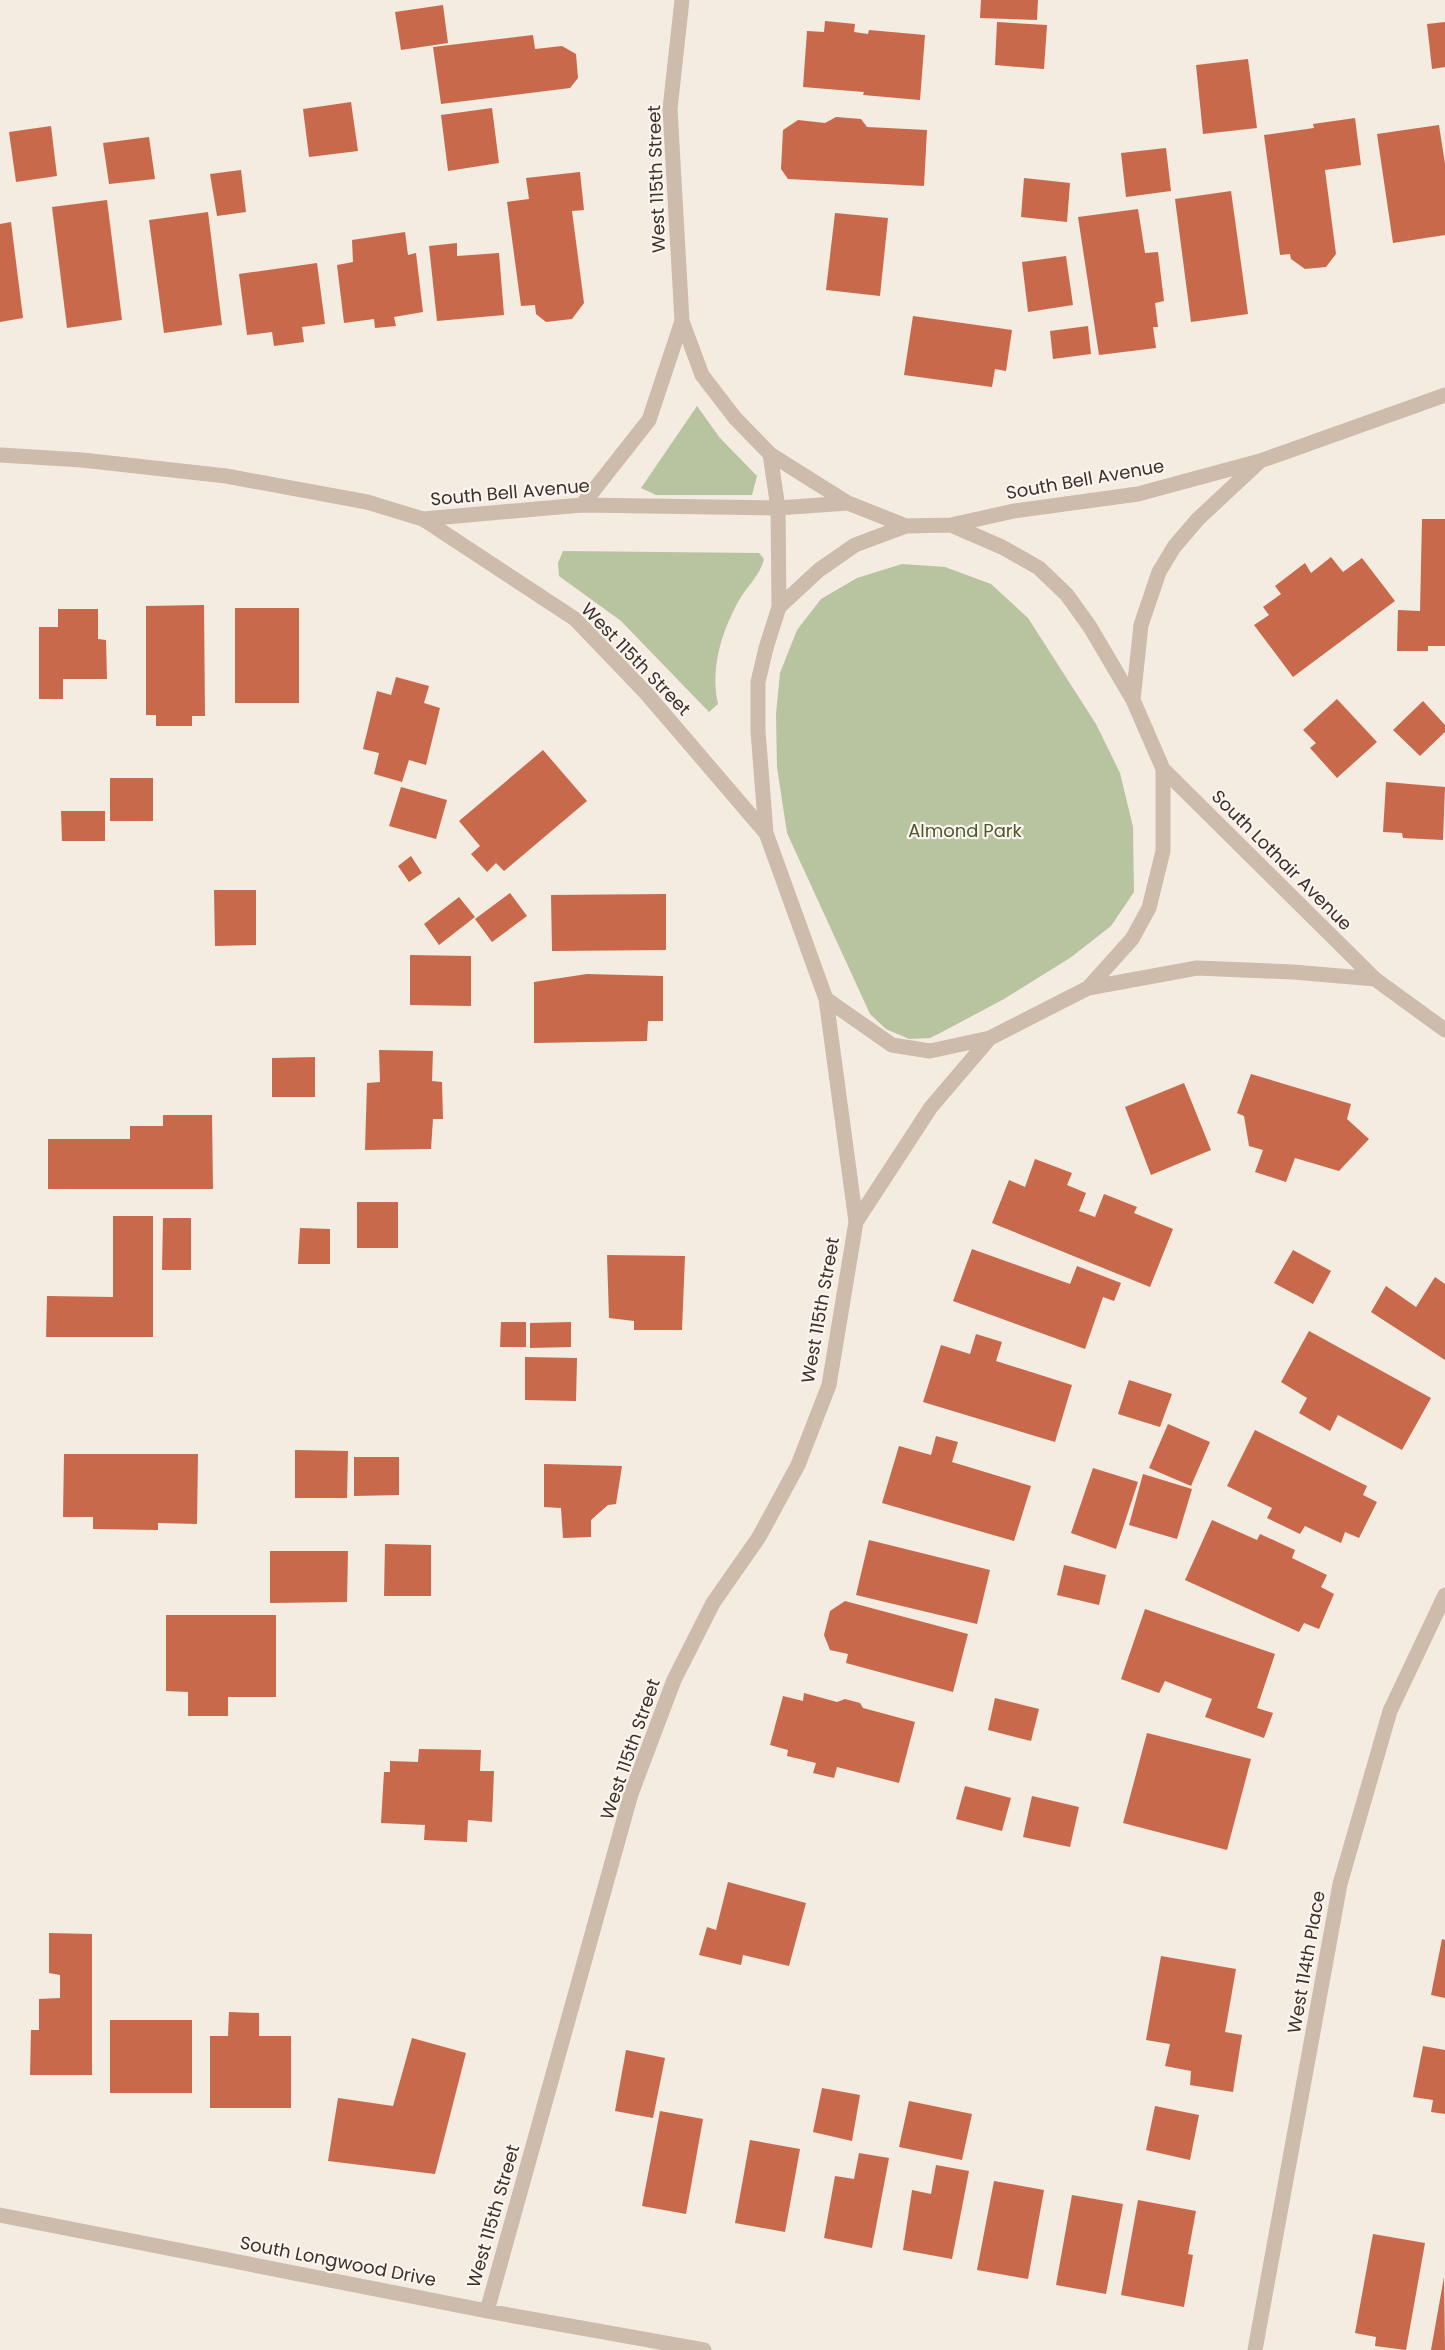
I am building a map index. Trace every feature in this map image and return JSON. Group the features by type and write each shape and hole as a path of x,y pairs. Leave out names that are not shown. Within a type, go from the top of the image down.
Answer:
{"street":[{"name":"West 115th Street","path":"682,0 670,109 682,321 702,375 735,418 770,454"},
{"name":"West 115th Street","path":"582,505 648,420 682,321"},
{"name":"South Bell Avenue","path":"951,525 1014,511 1138,494 1260,461 1445,395"},
{"name":"South Bell Avenue","path":"770,454 848,503 906,526"},
{"path":"766,833 758,730 758,682 779,607 778,507 770,454"},
{"name":"South Bell Avenue","path":"0,455 81,460 226,476 367,502 423,519 582,505 778,507 848,503"},
{"name":"South Bell Avenue","path":"1133,700 1141,625 1159,572 1174,547 1198,519 1260,461"},
{"name":"West 115th Street","path":"423,519 575,619 646,693 766,833 826,999 856,1222 829,1385 798,1466 759,1537 708,1613 674,1680 631,1794 487,2311"},
{"path":"779,607 819,570 855,545 906,526 951,525 1002,547 1039,568 1067,595 1090,627 1133,700 1162,769 1163,851 1149,908 1132,939 1088,988"},
{"name":"South Lothair Avenue","path":"1162,769 1375,979 1445,1030"},
{"path":"826,999 892,1045 930,1051 990,1038 1088,988 1197,968 1293,972 1375,979"},
{"name":"West 115th Street","path":"856,1222 931,1107 990,1038"},
{"name":"West 114th Place","path":"1255,2350 1340,1884 1390,1711 1445,1595"},
{"name":"South Longwood Drive","path":"0,2214 487,2311 704,2350"}],"green space":[{"path":"697,406 720,438 757,476 752,495 656,495 641,488"},
{"path":"563,551 759,553 764,559 762,565 738,602 722,639 715,678 718,704 709,712 621,621 559,576 558,563"},
{"name":"Almond Park","path":"902,564 945,567 991,584 1028,618 1096,724 1120,773 1133,827 1134,892 1111,926 1070,958 1004,999 942,1032 930,1038 909,1039 886,1029 870,1014 787,833 777,767 776,714 780,673 797,630 821,599 857,578"}],"building":[{"path":"981,0 1038,0 1037,20 980,18"},
{"path":"443,5 448,43 401,50 395,12"},
{"path":"825,21 855,24 854,32 868,34 869,30 925,35 920,100 803,87 807,31 824,32"},
{"path":"997,22 1047,25 1044,69 995,65"},
{"path":"1445,22 1445,67 1432,69 1427,24"},
{"path":"533,35 535,49 562,46 576,54 578,78 570,88 441,104 433,47"},
{"path":"1248,59 1257,128 1203,134 1196,65"},
{"path":"351,102 358,151 309,157 303,109"},
{"path":"492,108 499,163 448,171 441,115"},
{"path":"836,117 861,119 867,127 927,130 924,186 788,179 781,169 783,130 798,120 825,123"},
{"path":"1355,118 1361,165 1325,170 1336,254 1326,267 1305,269 1291,259 1290,254 1280,255 1264,135 1314,128 1313,124"},
{"path":"1439,125 1445,164 1445,235 1393,243 1377,134"},
{"path":"51,126 57,176 16,182 9,132"},
{"path":"149,137 155,179 109,184 103,143"},
{"path":"1166,148 1171,191 1126,197 1121,153"},
{"path":"241,170 246,212 217,216 210,174"},
{"path":"580,172 584,210 572,211 584,303 572,319 546,322 536,314 535,305 521,306 507,202 529,199 526,178"},
{"path":"1024,178 1070,183 1067,222 1021,217"},
{"path":"1231,191 1248,314 1191,322 1175,199"},
{"path":"107,200 122,320 67,328 52,207"},
{"path":"1138,209 1145,253 1158,252 1164,301 1155,303 1158,327 1153,327 1156,348 1099,355 1078,217"},
{"path":"208,212 222,325 164,333 149,220"},
{"path":"835,213 888,218 880,296 826,290"},
{"path":"11,222 23,318 0,322 0,224"},
{"path":"405,232 408,255 416,253 423,312 394,317 396,326 375,328 374,319 344,323 337,265 353,262 352,240"},
{"path":"457,243 457,256 499,253 504,315 437,321 429,246"},
{"path":"1066,256 1073,305 1028,312 1022,262"},
{"path":"317,263 325,324 302,327 304,342 274,346 272,332 247,335 239,274"},
{"path":"913,316 1012,330 1006,371 995,369 992,387 904,375"},
{"path":"1088,326 1091,354 1053,359 1050,331"},
{"path":"1422,519 1445,519 1445,646 1428,646 1428,651 1397,651 1398,610 1420,611"},
{"path":"1331,557 1343,572 1362,558 1395,601 1293,677 1254,625 1269,615 1263,607 1281,594 1275,586 1305,563 1311,573"},
{"path":"204,605 205,716 192,716 192,726 156,726 156,715 146,715 146,606"},
{"path":"235,608 299,608 299,703 235,703"},
{"path":"58,609 98,609 98,639 106,640 107,679 63,679 63,699 39,699 39,627 58,627"},
{"path":"396,677 429,686 424,703 440,708 426,765 409,760 402,782 374,774 379,753 363,749 377,691 391,695"},
{"path":"1337,699 1377,742 1337,778 1310,748 1316,743 1303,730"},
{"path":"1423,701 1445,725 1445,732 1420,756 1393,730"},
{"path":"543,750 587,801 504,871 496,863 487,872 471,854 480,846 459,821"},
{"path":"110,778 153,778 153,821 110,821"},
{"path":"1386,782 1445,787 1443,840 1403,838 1402,833 1383,832"},
{"path":"401,787 447,800 436,839 389,826"},
{"path":"61,811 105,811 105,841 62,841"},
{"path":"411,856 422,873 409,882 398,866"},
{"path":"214,890 256,890 256,945 215,946"},
{"path":"510,893 527,916 492,942 475,919"},
{"path":"666,894 666,950 552,951 551,895"},
{"path":"459,897 475,917 439,945 424,924"},
{"path":"410,955 471,956 471,1006 410,1005"},
{"path":"587,974 663,976 663,1021 648,1021 647,1041 534,1043 534,982"},
{"path":"379,1050 433,1051 432,1081 442,1082 443,1119 433,1119 431,1149 365,1150 367,1083 380,1082"},
{"path":"315,1057 315,1097 272,1097 272,1058"},
{"path":"1251,1074 1351,1104 1347,1119 1369,1139 1339,1171 1295,1158 1286,1182 1255,1172 1263,1150 1249,1146 1244,1116 1237,1113"},
{"path":"1184,1083 1211,1150 1151,1175 1125,1107"},
{"path":"163,1115 212,1115 213,1189 48,1189 48,1139 130,1139 130,1126 163,1126"},
{"path":"1035,1159 1072,1173 1067,1185 1086,1193 1079,1211 1095,1217 1104,1194 1137,1207 1134,1213 1173,1229 1150,1287 992,1223 1009,1180 1025,1187"},
{"path":"357,1202 398,1202 398,1248 357,1248"},
{"path":"113,1216 153,1216 153,1337 46,1337 47,1296 113,1297"},
{"path":"163,1218 191,1218 191,1270 162,1270"},
{"path":"300,1228 330,1229 330,1264 298,1264"},
{"path":"972,1249 1070,1284 1077,1266 1121,1283 1114,1301 1103,1297 1085,1349 953,1301"},
{"path":"1293,1250 1331,1271 1313,1304 1274,1283"},
{"path":"607,1255 685,1256 682,1330 634,1330 634,1321 609,1318"},
{"path":"1435,1277 1445,1284 1445,1360 1371,1312 1386,1286 1416,1307"},
{"path":"501,1322 526,1322 526,1347 500,1347"},
{"path":"571,1322 571,1347 530,1348 530,1323"},
{"path":"1309,1331 1431,1398 1402,1450 1338,1415 1330,1431 1299,1413 1307,1398 1281,1382"},
{"path":"976,1334 1002,1342 996,1361 1072,1385 1055,1442 923,1402 941,1345 970,1354"},
{"path":"525,1357 577,1358 576,1401 525,1400"},
{"path":"1129,1380 1172,1394 1160,1427 1118,1414"},
{"path":"1168,1424 1210,1442 1191,1486 1149,1468"},
{"path":"1255,1430 1367,1486 1363,1495 1377,1502 1359,1538 1345,1532 1341,1543 1305,1526 1300,1534 1267,1518 1272,1508 1227,1486"},
{"path":"936,1436 958,1442 952,1462 1031,1486 1014,1541 882,1503 899,1446 931,1455"},
{"path":"295,1450 348,1451 347,1498 295,1498"},
{"path":"64,1454 198,1454 197,1524 158,1523 158,1530 93,1529 93,1517 63,1517"},
{"path":"354,1457 399,1457 399,1495 354,1496"},
{"path":"544,1464 622,1466 616,1504 608,1505 591,1520 591,1537 563,1538 561,1508 544,1507"},
{"path":"1093,1468 1138,1482 1116,1549 1071,1533"},
{"path":"1143,1474 1192,1489 1177,1539 1129,1525"},
{"path":"1212,1520 1257,1540 1260,1534 1295,1550 1292,1558 1327,1575 1321,1587 1334,1594 1319,1629 1304,1623 1299,1632 1185,1580"},
{"path":"869,1540 990,1570 977,1624 856,1595"},
{"path":"385,1544 431,1545 431,1596 384,1596"},
{"path":"270,1551 348,1551 347,1602 270,1603"},
{"path":"1064,1565 1106,1575 1099,1605 1057,1595"},
{"path":"845,1601 968,1634 953,1692 846,1663 848,1654 830,1650 824,1635 830,1611"},
{"path":"1145,1609 1275,1654 1257,1708 1273,1713 1264,1738 1205,1717 1212,1699 1165,1681 1159,1693 1121,1679"},
{"path":"166,1615 276,1615 276,1697 228,1697 228,1716 188,1716 188,1692 166,1691"},
{"path":"804,1693 837,1702 845,1699 860,1703 863,1708 915,1722 899,1783 837,1767 834,1778 813,1773 816,1763 787,1756 788,1750 770,1745 783,1696 803,1701"},
{"path":"995,1698 1039,1709 1031,1741 988,1730"},
{"path":"1147,1733 1251,1759 1227,1850 1123,1823"},
{"path":"419,1749 481,1750 480,1771 494,1771 492,1822 468,1820 467,1842 424,1840 425,1825 381,1823 384,1772 390,1772 390,1761 418,1762"},
{"path":"965,1786 1011,1798 1002,1831 956,1819"},
{"path":"1032,1796 1079,1807 1070,1847 1023,1837"},
{"path":"728,1882 806,1903 789,1966 743,1955 741,1965 699,1955 707,1927 716,1930"},
{"path":"49,1933 92,1934 92,2075 30,2075 31,2030 39,2030 39,1999 60,1998 60,1975 49,1973"},
{"path":"1442,1939 1445,1940 1445,1998 1431,1995"},
{"path":"1161,1956 1236,1969 1225,2032 1242,2035 1233,2092 1190,2085 1191,2071 1165,2066 1170,2044 1146,2040"},
{"path":"229,2012 259,2013 259,2036 291,2036 291,2108 210,2108 210,2036 228,2036"},
{"path":"110,2020 192,2020 192,2093 110,2093"},
{"path":"412,2038 466,2053 435,2174 328,2161 338,2098 393,2106"},
{"path":"1423,2046 1445,2050 1445,2114 1431,2112 1433,2100 1413,2097"},
{"path":"626,2050 665,2058 653,2118 615,2111"},
{"path":"822,2088 860,2095 852,2141 813,2132"},
{"path":"909,2101 972,2114 962,2160 899,2147"},
{"path":"1155,2106 1199,2115 1190,2160 1146,2150"},
{"path":"660,2111 703,2119 686,2214 642,2206"},
{"path":"750,2140 800,2149 785,2232 735,2223"},
{"path":"859,2153 889,2158 872,2248 824,2238 835,2176 854,2179"},
{"path":"936,2165 969,2171 952,2259 903,2250 912,2190 931,2194"},
{"path":"994,2181 1044,2190 1028,2279 977,2270"},
{"path":"1072,2195 1123,2204 1106,2294 1056,2285"},
{"path":"1138,2200 1196,2211 1188,2254 1193,2255 1184,2307 1121,2295"},
{"path":"1373,2234 1425,2243 1406,2350 1375,2346 1376,2337 1355,2333"},
{"path":"1444,2277 1445,2350 1431,2350"}]}
